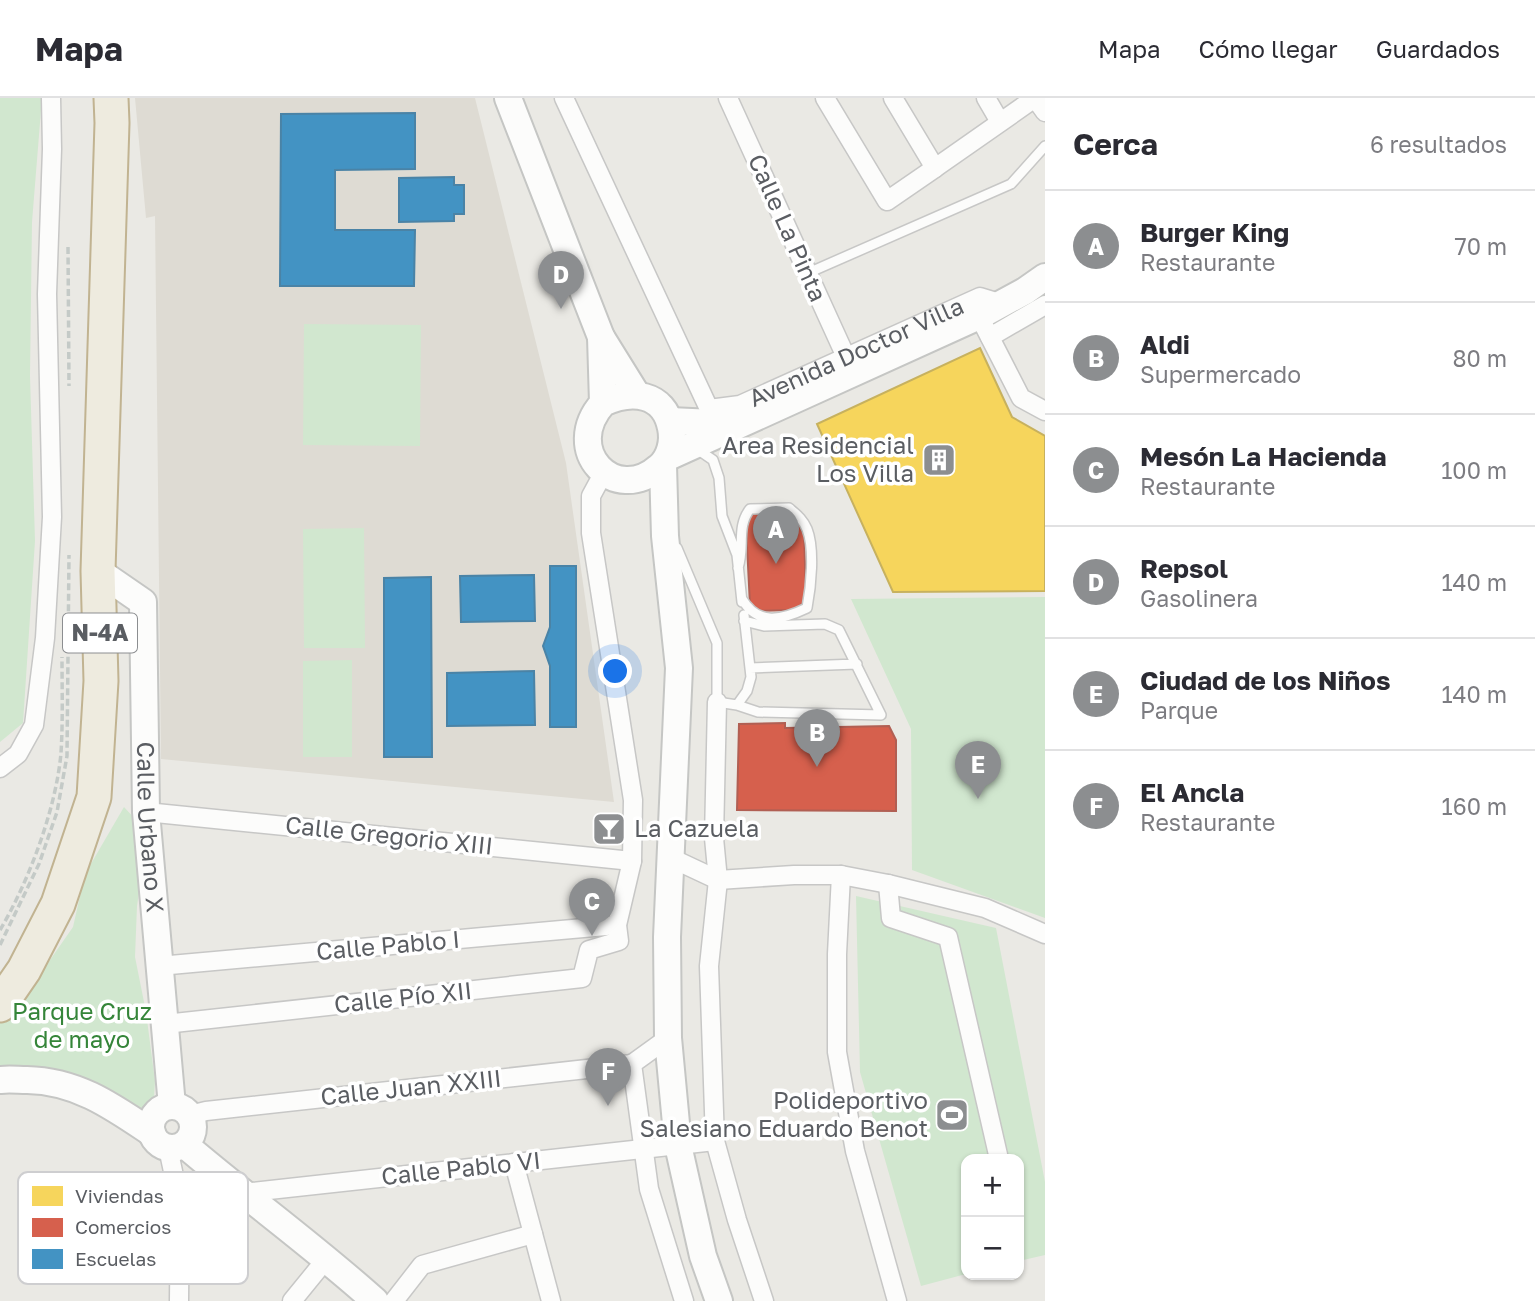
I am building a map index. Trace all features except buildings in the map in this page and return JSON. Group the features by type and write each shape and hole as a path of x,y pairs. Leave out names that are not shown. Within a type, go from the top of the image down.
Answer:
{"highway":[{"name":"N-4A","path":"93,98 107,239"},
{"name":"N-4A","path":"0,1005 24,970 58,905 94,797 101,681 98,571 111,98"}],"main road":[{"path":"508,98 601,337 637,395"},
{"name":"Avenida Doctor Villa","path":"665,461 693,446 984,326 1003,304 1045,277"},
{"path":"601,337 603,403"},
{"path":"665,461 649,476 633,481 618,479 604,472 594,462 588,448 587,433 593,414 603,403 620,395 637,395 657,404 670,421 673,436 665,461 665,527 679,668 667,937 668,1038 678,1145 703,1256 719,1301"},
{"path":"670,421 713,416 743,425"},
{"path":"633,481 665,527"},
{"name":"Calle Urbano X","path":"98,571 143,602 146,812 159,966 165,1024 181,1110 193,1132 168,1142"},
{"path":"0,1080 39,1080 77,1088 116,1108 212,1172"},
{"path":"168,1142 153,1118 160,1109 181,1110"},
{"path":"248,1197 327,1258 375,1301"}],"street":[{"path":"0,768 18,754 34,725 45,638 52,506 47,294 51,98"},
{"name":"Calle La Pinta","path":"729,98 846,357"},
{"path":"825,98 887,201 1035,98 1045,112"},
{"path":"893,98 935,167"},
{"path":"986,98 1000,122"},
{"path":"570,100 713,416"},
{"name":"Avenida Doctor Villa","path":"713,416 980,297 1003,304"},
{"name":"Avenida Doctor Villa","path":"984,326 1045,305"},
{"path":"984,326 1021,398 1045,411"},
{"path":"604,472 590,496 591,533 634,800 632,861 618,933"},
{"path":"717,702 714,838 718,880 709,966 715,1140 737,1220 764,1301"},
{"name":"Calle Gregorio XIII","path":"146,812 632,861"},
{"path":"671,858 718,880 841,875 888,884 985,908 1045,934"},
{"path":"841,875 837,954 837,1052 855,1152 897,1301"},
{"path":"888,884 891,918 948,937 998,1154"},
{"name":"Calle Pablo I","path":"159,966 618,933"},
{"name":"Calle Pío XII","path":"165,1024 582,978 589,950 618,933"},
{"path":"668,1038 632,1064 649,1189 684,1301"},
{"name":"Calle Juan XXIII","path":"181,1110 206,1111 632,1064"},
{"name":"Calle Pablo VI","path":"248,1192 715,1140"},
{"path":"168,1142 174,1172"},
{"path":"514,1163 551,1301"},
{"path":"394,1301 422,1265 533,1234"},
{"path":"292,1301 327,1258"}],"lane":[{"path":"808,273 1011,184 1045,146"},
{"path":"693,446 713,460 719,478 722,516 737,555 751,677 747,691 737,705"},
{"path":"738,568 743,553 740,530 743,518 750,509 789,508 800,517 808,531 810,549 811,584 807,608 789,616 762,618 748,610 741,598"},
{"path":"665,527 717,643 717,702 758,712 881,715 839,630 825,624 764,626 744,621"},
{"path":"750,668 857,664"}],"shaded area":[{"path":"135,98 475,98 566,463 614,802 161,759 155,216 146,218"}],"green space":[{"path":"0,98 42,98 32,222 30,376 35,541 23,723 0,742"},
{"path":"304,324 421,325 420,446 303,445"},
{"path":"364,528 365,648 304,648 303,529"},
{"path":"1045,597 1045,918 912,870 911,729 851,599"},
{"path":"352,660 352,757 303,757 303,661"},
{"name":"Parque Cruz de mayo","path":"124,807 148,833 137,906 135,957 146,1012 155,1081 152,1133 116,1108 0,1084 0,1023 11,1016 73,927 85,874"},
{"name":"Polideportivo Salesiano Eduardo Benot","path":"856,896 996,928 1045,1182 1045,1255 1024,1260 1024,1154 961,1154 961,1275 921,1286 860,1072"}],"place":[{"name":"Repsol","path":"561,309"},
{"name":"Area Residencial Los Villa","path":"939,460"},
{"name":"Burger King","path":"776,564"},
{"name":"Aldi","path":"817,767"},
{"name":"Ciudad de los Niños","path":"978,799"},
{"name":"La Cazuela","path":"609,829"},
{"name":"Mesón La Hacienda","path":"592,936"},
{"name":"El Ancla","path":"608,1106"},
{"name":"Polideportivo Salesiano Eduardo Benot","path":"952,1115"}]}
